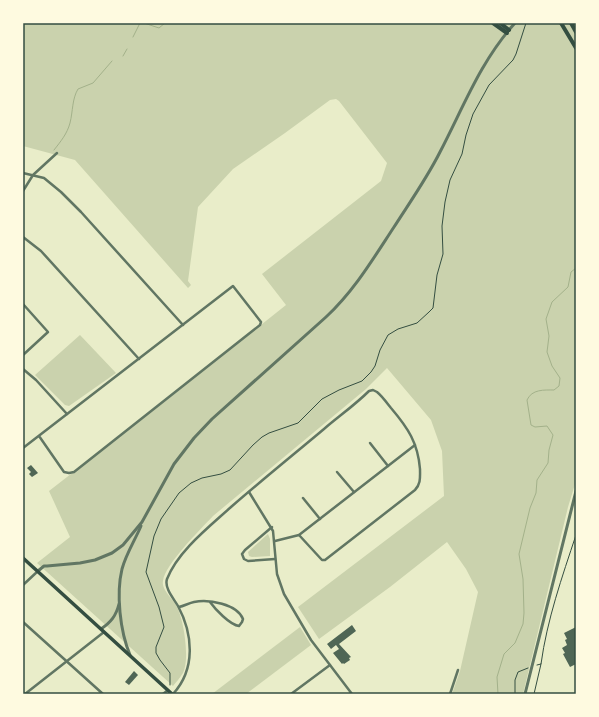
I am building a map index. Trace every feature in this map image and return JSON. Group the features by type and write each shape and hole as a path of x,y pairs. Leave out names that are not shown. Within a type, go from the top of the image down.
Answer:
{"highway":[{"path":"493,23 508,31"},
{"path":"500,23 508,31"},
{"path":"561,23 576,48"},
{"path":"571,23 576,32"}],"main road":[{"path":"23,558 172,694"}],"street":[{"path":"130,655 123,632 120,599 122,569 146,516 174,464 198,433 229,403 326,317 341,302 363,274 429,172 477,76 492,53 515,23"},
{"path":"23,192 33,176 57,153"},
{"path":"23,173 44,178 66,197 183,325"},
{"path":"23,237 37,247 46,256 139,359"},
{"path":"23,448 233,286 261,322 260,325 74,472 64,472 39,436"},
{"path":"23,304 48,332 23,356"},
{"path":"23,369 36,380 67,414"},
{"path":"172,694 185,677 189,665 191,650 179,607 166,586 166,581 171,571 196,539 249,492 369,391 373,390 378,393 405,425 415,445 419,456 420,481 418,488 326,560 322,560 299,535"},
{"path":"370,444 388,466"},
{"path":"275,541 299,535 415,445"},
{"path":"337,472 354,492"},
{"path":"525,694 576,491"},
{"path":"249,492 272,527 275,541 275,559 278,581 284,594 311,640 352,694"},
{"path":"303,498 320,519"},
{"path":"23,585 44,566 88,562 112,553 128,541 146,516"},
{"path":"272,527 242,554 244,559 248,561 275,559"},
{"path":"24,693 67,662 102,630 114,617 120,599"},
{"path":"179,607 195,602 210,602 221,603 235,610 242,617 242,622 239,626 233,624 210,602"},
{"path":"23,622 103,694"},
{"path":"291,694 330,665"},
{"path":"450,694 458,670"},
{"path":"162,694 168,690"}],"path":[{"path":"170,684 170,673 156,653 156,647 164,627 159,607 146,572 154,536 161,519 179,493 187,486 197,480 230,470 262,437 298,423 322,399 339,390 362,381 375,366 380,350 388,335 417,323 433,308 443,254 442,226 450,180 462,154 473,114 489,85 513,60 526,23"},
{"path":"534,694 541,664"}],"green space":[{"path":"23,23 576,23 576,481 568,507 523,694 452,694 460,671 478,592 466,569 447,542 390,587 319,639 298,607 444,496 442,451 431,420 387,368 366,389 213,516 184,547 170,566 165,574 163,584 165,590 179,611 184,629 186,649 185,667 183,673 173,686 37,563 70,537 49,491 286,305 262,274 381,181 387,163 339,101 336,99 330,100 233,169 198,207 188,281 191,285 188,288 75,160 23,146"},
{"path":"80,335 116,373 69,406 65,405 35,375"},
{"path":"268,534 270,539 270,556 249,556 248,552"},
{"path":"300,627 311,645 246,694 212,694"}],"building":[{"path":"31,465 38,473 32,477 29,474 31,472 27,468"},
{"path":"352,625 356,631 339,644 351,657 349,658 350,660 342,664 333,653 339,649 336,645 331,649 327,644"},
{"path":"576,627 576,664 570,667 563,654 565,653 562,648 567,645 565,640 567,639 564,633"},
{"path":"134,671 138,675 129,685 125,682"}],"waterway":[{"path":"133,37 140,23"},
{"path":"144,23 159,28 165,23"},
{"path":"123,56 127,49"},
{"path":"54,150 64,137 69,127 78,89 93,83 112,61"},
{"path":"498,694 497,677 504,654 515,643 523,624 523,579 519,554 530,508 536,493 537,480 548,463 549,450 553,435 547,426 535,427 531,425 527,400 529,396 535,392 542,390 554,390 559,386 560,378 552,366 547,352 549,336 546,319 552,302 568,287 571,272 576,268"}]}
